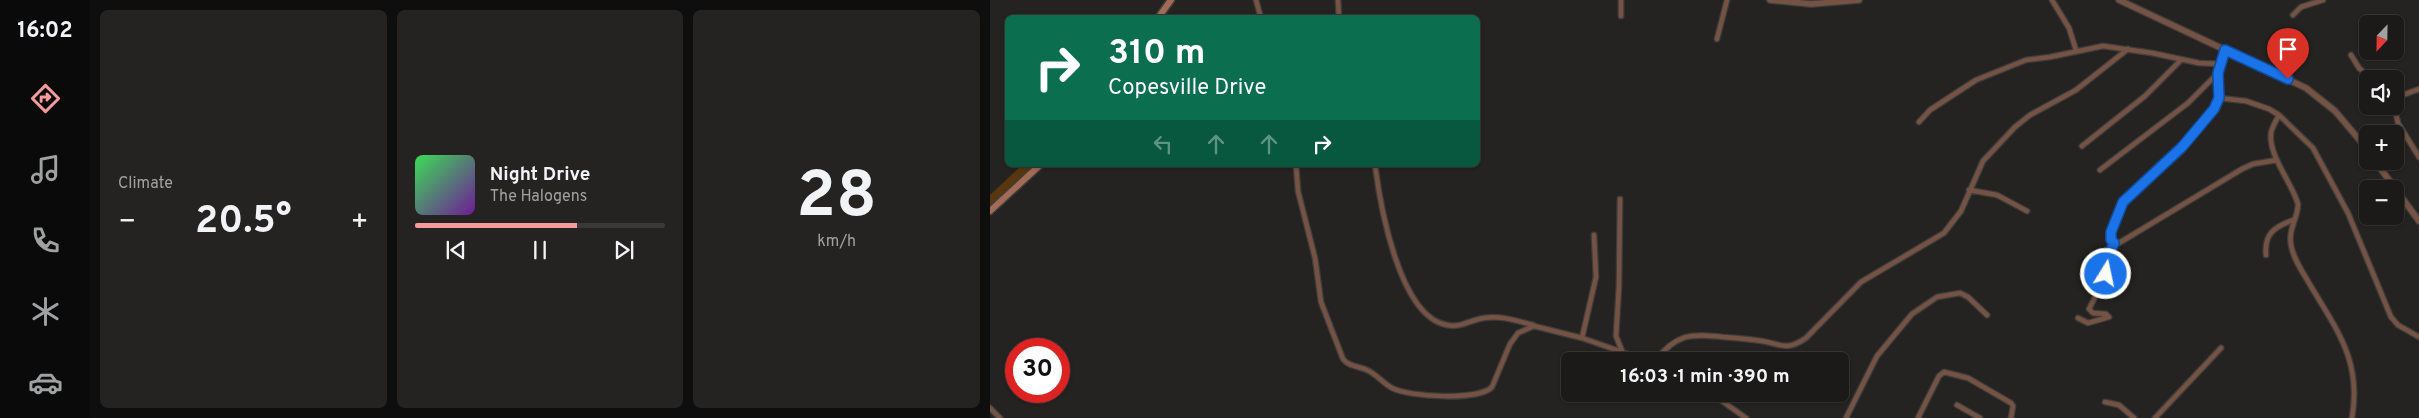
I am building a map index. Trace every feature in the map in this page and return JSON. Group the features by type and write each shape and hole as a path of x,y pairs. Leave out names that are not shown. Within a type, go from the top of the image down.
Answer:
{"main road":[{"path":"1160,15 1170,0"},
{"path":"990,211 1038,167"}],"street":[{"path":"1256,0 1260,15"},
{"path":"1338,0 1340,15"},
{"path":"1621,0 1621,16"},
{"path":"1717,39 1727,0"},
{"path":"1770,0 1832,2 1859,0"},
{"path":"2052,0 2069,28 2076,50"},
{"path":"2119,0 2288,79 2315,94 2336,112 2359,139"},
{"path":"2293,15 2301,6 2323,0"},
{"path":"1919,122 1930,110 1976,80 2020,61 2050,57 2096,46 2128,49 2199,63 2221,64"},
{"path":"1664,352 1674,342 1696,334 1759,341 1780,347 1796,344 1806,338 1861,282 1944,233 1960,212 1983,160 2015,128 2030,115 2076,90 2128,49"},
{"path":"2114,243 2111,240 2111,232 2123,202 2182,147 2210,116 2219,98 2218,73 2225,50"},
{"path":"2351,55 2361,70"},
{"path":"2082,146 2145,96 2181,60"},
{"path":"2100,170 2188,103 2218,73"},
{"path":"2404,97 2419,90"},
{"path":"2219,98 2246,101 2262,106 2279,115 2305,139 2324,164 2355,229 2391,317 2398,325 2419,337"},
{"path":"2279,115 2270,136 2277,160 2297,200 2298,208 2293,220 2290,241 2297,262 2338,330 2348,356 2354,389 2352,418"},
{"path":"2397,115 2398,123 2419,157"},
{"path":"2114,243 2119,243 2242,169 2253,164 2277,160"},
{"path":"1296,167 1298,191 1314,258 1321,302 1345,362 1368,370 1396,389 1440,396 1481,393 1492,387 1502,358 1515,338 1523,330 1534,326"},
{"path":"1375,167 1379,202 1397,264 1407,288 1430,318 1448,326 1463,325 1486,317 1505,318 1582,338 1623,352"},
{"path":"2382,170 2419,221"},
{"path":"1969,190 1997,195 2027,211"},
{"path":"1620,199 1619,286 1616,336 1623,352"},
{"path":"2266,255 2265,244 2268,237 2280,226 2293,220"},
{"path":"1582,338 1596,277 1594,234"},
{"path":"2078,318 2088,323 2109,317 2106,314 2092,313 2089,309 2105,278 2109,255 2114,243"},
{"path":"1846,418 1877,356 1912,314 1937,297 1960,293 1968,297 1986,315"},
{"path":"2155,418 2222,348"},
{"path":"1918,418 1934,384 1944,372 1968,378 2011,403 2013,406 2011,418"},
{"path":"1723,402 1746,418"},
{"path":"2105,402 2119,405 2134,418"},
{"path":"1957,405 1980,418"},
{"path":"990,408 1000,418"}],"shaded area":[{"path":"1020,167 1038,167 990,211 990,195"}],"route":[{"path":"2106,274 2110,251 2114,243 2111,240 2111,232 2121,205 2126,198 2182,147 2210,116 2219,98 2218,73 2225,50 2288,79"}]}
